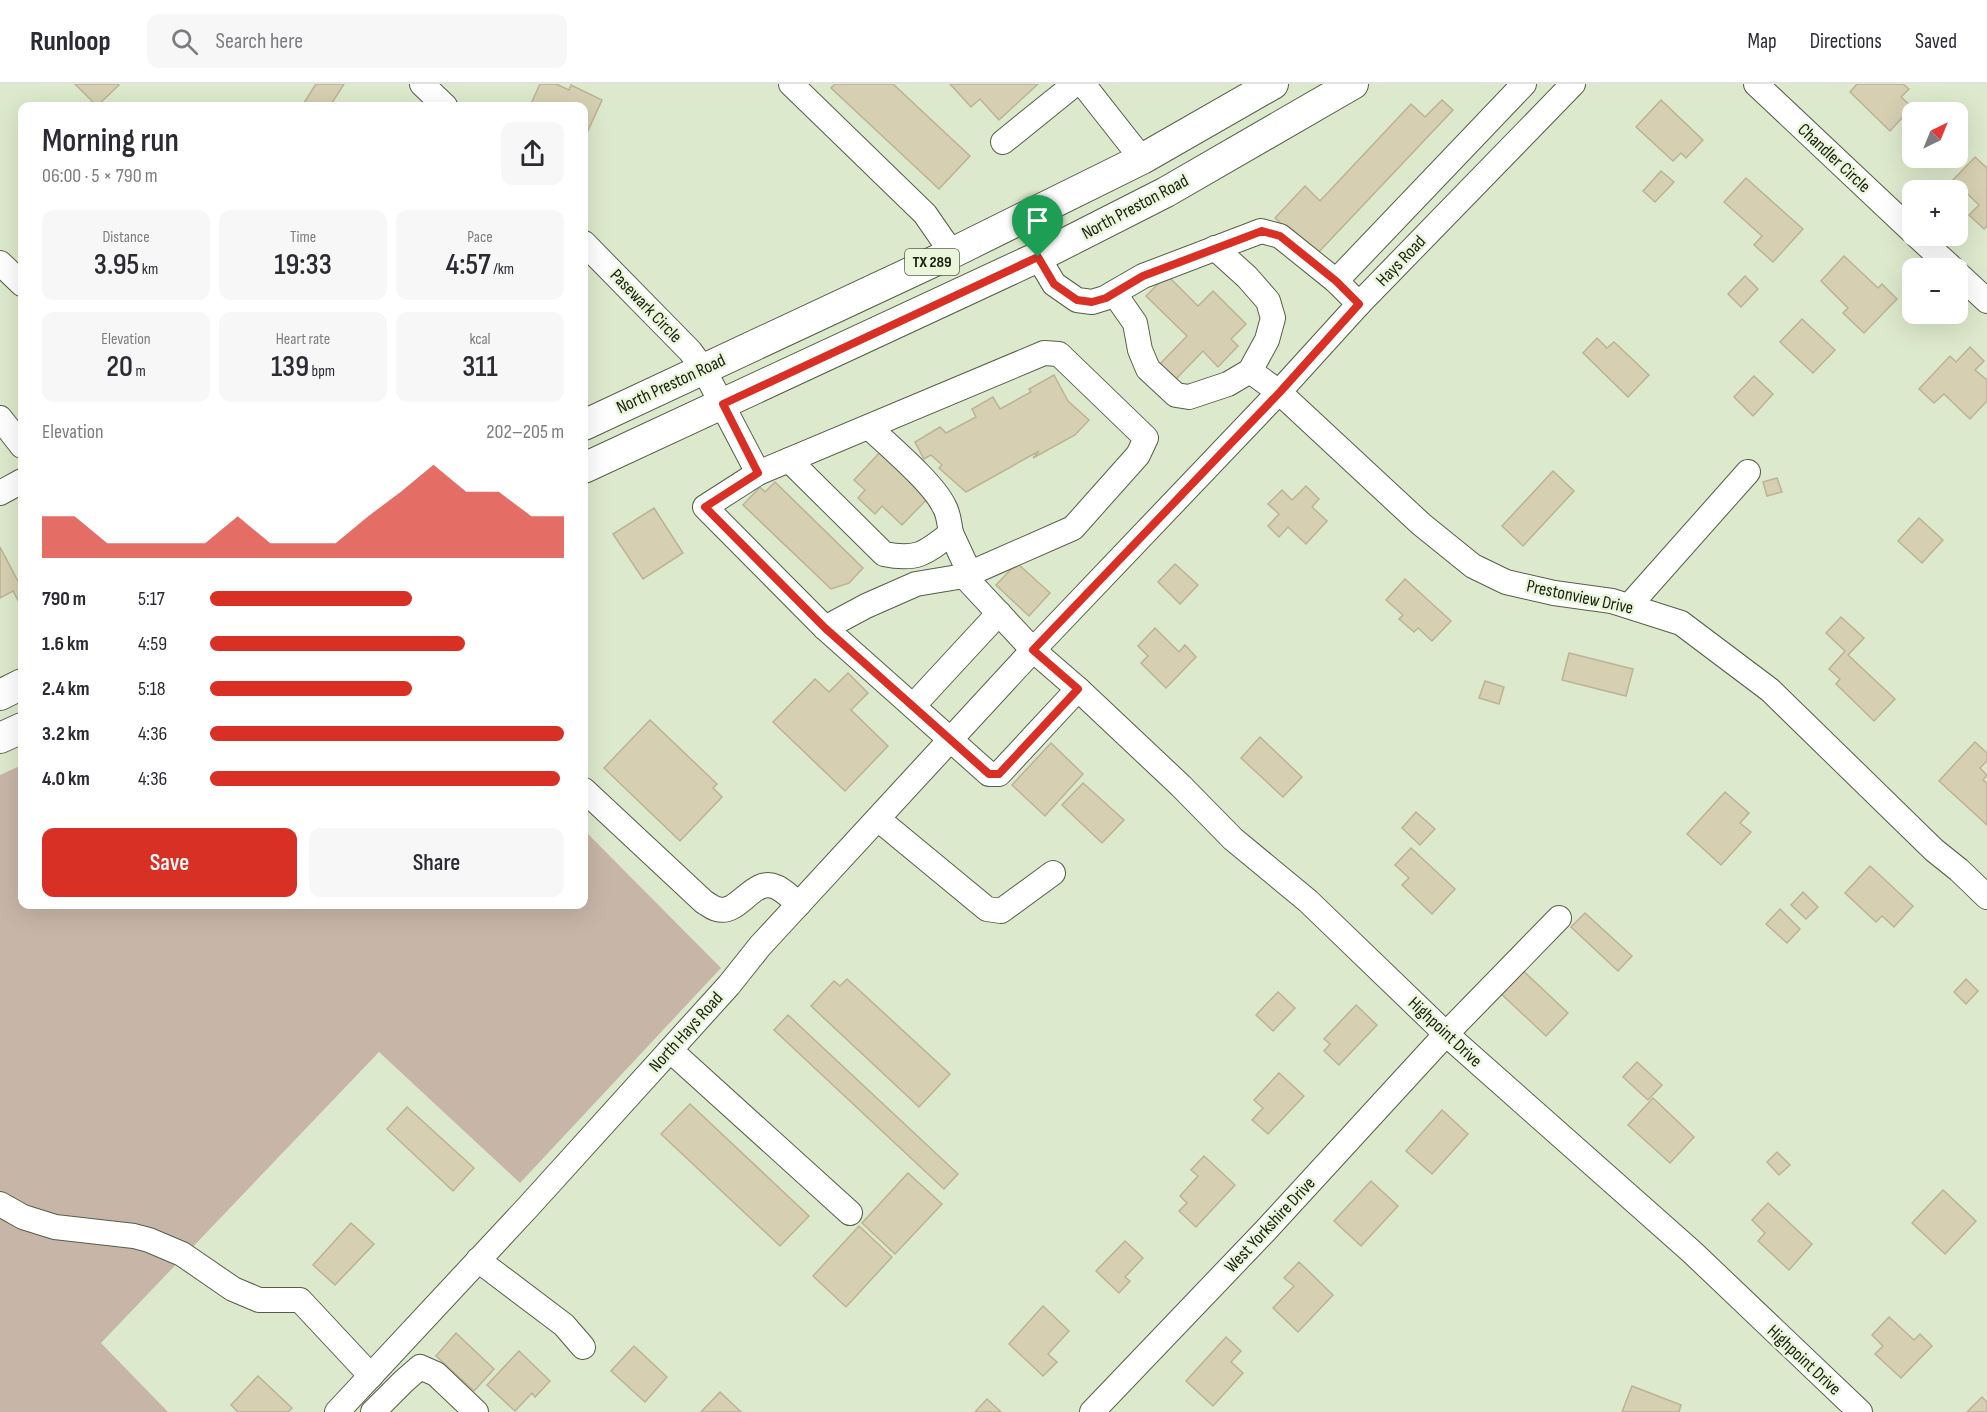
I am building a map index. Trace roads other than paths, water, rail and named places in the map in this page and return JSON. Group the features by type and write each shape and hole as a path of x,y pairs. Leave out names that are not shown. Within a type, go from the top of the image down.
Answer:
{"main road":[{"name":"North Preston Road","path":"588,466 1038,257 1166,192 1353,84"},
{"name":"North Preston Road","path":"588,423 952,253 1142,159 1263,87"},
{"path":"0,694 18,686"},
{"path":"0,738 18,730"}],"street":[{"path":"422,84 441,102"},
{"path":"790,84 925,214 952,253"},
{"path":"1003,142 1075,84"},
{"path":"1083,84 1142,159"},
{"path":"1336,281 1524,84"},
{"name":"Chandler Circle","path":"1756,84 1902,222"},
{"name":"Hays Road","path":"1033,650 1280,392 1359,304 1572,85"},
{"path":"1038,257 1054,284 1077,300 1092,302 1114,293 1143,276 1262,231 1280,236 1336,281 1359,304"},
{"path":"1928,246 1941,258"},
{"name":"Pasewark Circle","path":"588,247 682,342 704,370 758,473"},
{"path":"1114,293 1135,323 1140,350 1148,369 1176,395 1189,397 1228,384 1250,371 1267,340 1273,318 1268,301 1247,277 1215,248"},
{"path":"0,263 18,280"},
{"path":"1968,283 1987,301"},
{"path":"825,628 866,606 916,584 967,575 1073,528 1138,455 1146,438 1059,354 1044,353 758,473 705,507 825,628 989,774 999,774 1078,689"},
{"name":"Prestonview Drive","path":"1250,371 1280,392 1421,524 1473,566 1506,582 1554,593 1612,601 1681,623 1770,690 1934,850 1987,897"},
{"path":"0,418 18,441"},
{"name":"Highpoint Drive","path":"869,427 932,489 944,504 949,516 951,533 967,575 1033,650 1181,786 1233,839 1308,901 1446,1034 1692,1252 1860,1412"},
{"path":"789,460 884,554 900,557 916,556 927,551 951,533"},
{"path":"1629,606 1748,472"},
{"path":"0,493 18,483"},
{"path":"913,706 999,613"},
{"name":"North Hays Road","path":"337,1412 729,986 760,946 1033,650"},
{"path":"588,794 704,902 718,910 731,908 752,891 766,884 776,886 799,904"},
{"path":"878,819 987,909 1001,911 1053,873"},
{"name":"West Yorkshire Drive","path":"1092,1412 1266,1230 1446,1034 1559,918"},
{"path":"670,1050 850,1213"},
{"path":"0,1204 23,1217 55,1227 150,1240 182,1254 233,1288 259,1300 300,1300 371,1376"},
{"path":"478,1260 564,1325 584,1347"},
{"path":"373,1412 420,1366 436,1374 476,1412"}]}
